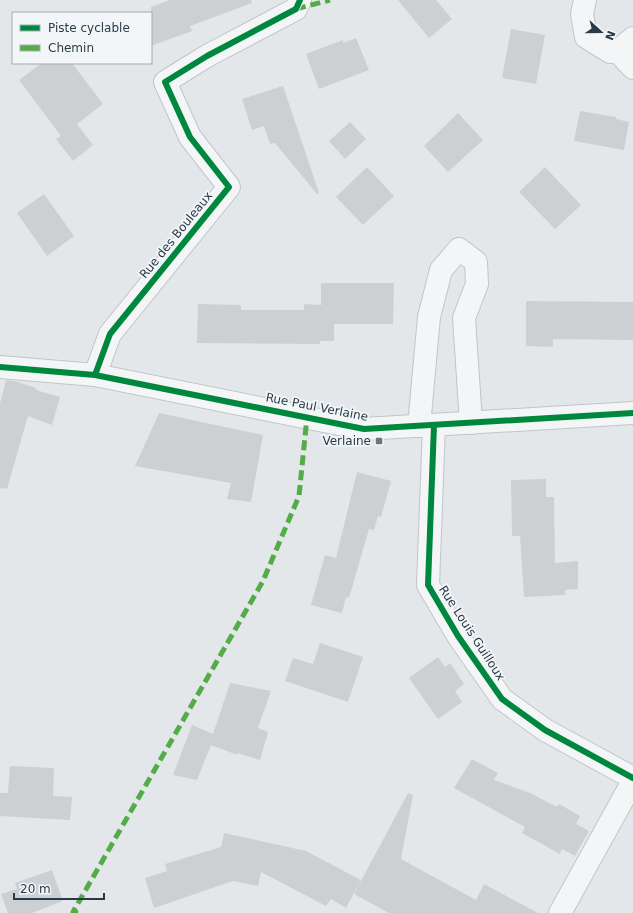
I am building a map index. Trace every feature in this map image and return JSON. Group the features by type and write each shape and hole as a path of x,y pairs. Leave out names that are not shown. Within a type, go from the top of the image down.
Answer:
{"street":[{"name":"Rue des Bouleaux","path":"95,375 110,334 229,187 190,137 165,82 207,56 296,10 300,0"},
{"path":"585,0 582,14 586,37 610,52 625,45 633,68"},
{"name":"Rue Louis Guilloux","path":"472,423 464,318 477,284 476,262 459,249 441,270 429,317 426,426 428,585 458,636 502,699 545,730 633,780"},
{"name":"Rue Paul Verlaine","path":"0,367 95,375 364,429 633,413"},
{"path":"560,913 633,780"}],"building":[{"path":"170,0 251,0 252,3 190,26 192,31 152,46 151,7"},
{"path":"398,0 436,0 452,19 429,38"},
{"path":"511,29 545,35 536,84 502,78"},
{"path":"356,38 369,70 319,89 306,54 343,40 343,43"},
{"path":"41,64 73,64 103,104 77,124 93,145 73,161 56,139 61,136 19,80"},
{"path":"283,86 319,193 317,194 275,143 270,144 264,126 252,130 242,99"},
{"path":"580,111 616,117 616,119 629,122 624,150 574,141"},
{"path":"458,113 483,140 448,172 424,146"},
{"path":"350,122 366,139 345,159 329,141"},
{"path":"367,167 394,196 363,225 336,197"},
{"path":"545,167 581,205 555,229 519,192"},
{"path":"44,194 74,236 47,256 17,213"},
{"path":"321,283 394,283 393,324 334,324 334,341 320,341 320,344 197,343 198,304 241,305 241,310 304,310 304,304 321,305"},
{"path":"526,301 633,302 633,340 553,339 553,347 526,346"},
{"path":"6,380 14,381 36,388 36,390 60,397 52,425 28,416 7,489 0,488 0,403"},
{"path":"159,413 263,435 251,502 227,499 231,483 135,466"},
{"path":"357,472 391,481 381,517 378,516 374,530 369,529 349,598 346,597 342,613 311,605 325,555 336,558"},
{"path":"546,479 546,497 554,497 555,563 578,561 578,589 565,590 565,595 524,597 520,536 512,536 511,480"},
{"path":"320,643 363,657 348,702 285,681 293,658 313,664"},
{"path":"438,657 445,667 450,663 464,684 455,691 462,702 438,719 409,678"},
{"path":"230,683 271,691 258,728 268,732 260,760 237,753 237,755 211,745 197,780 173,775 192,725 213,734"},
{"path":"472,759 498,773 494,780 530,793 557,807 559,804 580,816 576,824 589,831 575,856 562,849 560,854 522,833 525,827 454,788"},
{"path":"10,766 54,768 53,796 72,797 70,820 0,816 0,793 8,793"},
{"path":"408,793 413,795 401,859 476,900 484,884 538,913 389,913 354,894"},
{"path":"224,833 306,851 361,880 346,908 331,899 326,906 261,872 258,886 233,881 154,908 145,878 167,871 165,864 221,847"},
{"path":"52,870 63,901 32,913 8,913 1,894 17,889 15,883"}],"marked path":[{"path":"296,9 330,0"},
{"path":"78,913 73,912 263,581 299,496 307,417"}],"cycle path":[{"path":"95,375 110,334 229,187 190,137 165,82 207,56 296,9 300,0"},
{"path":"0,367 95,375 364,429 633,413"},
{"path":"434,425 428,585 458,636 502,699 545,730 633,778"}],"place":[{"name":"Verlaine","path":"379,441"}]}
